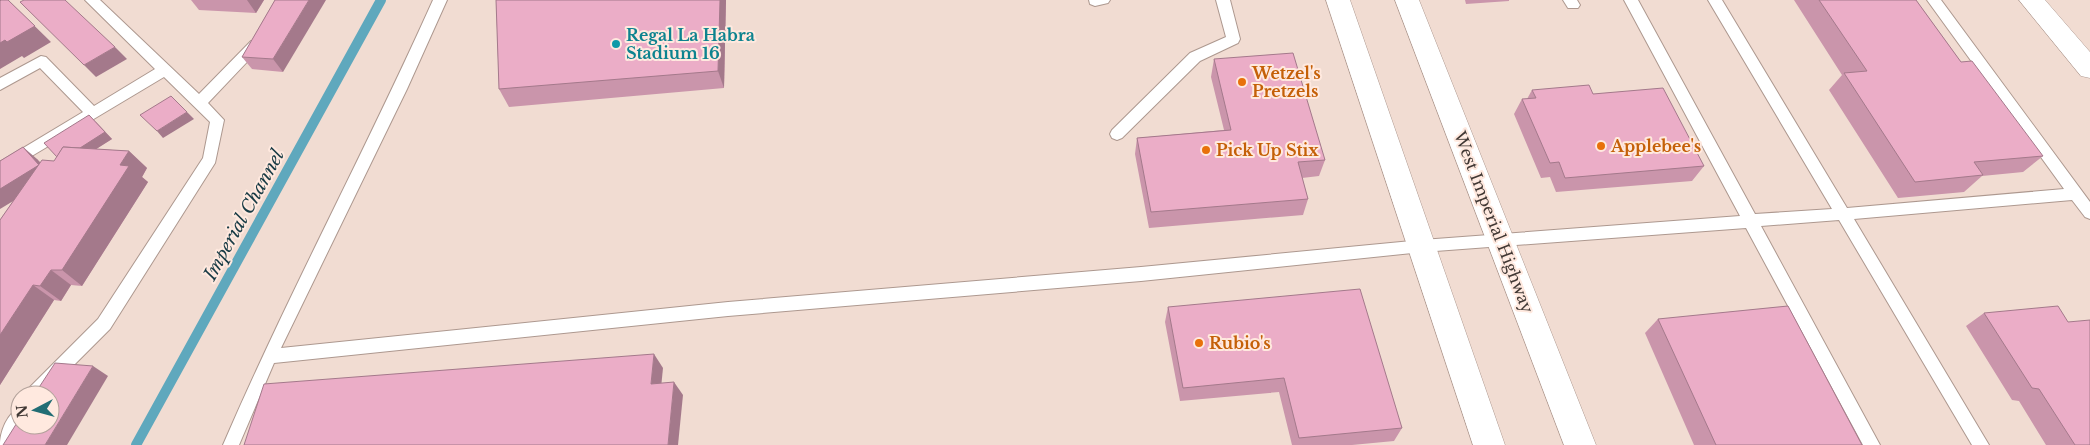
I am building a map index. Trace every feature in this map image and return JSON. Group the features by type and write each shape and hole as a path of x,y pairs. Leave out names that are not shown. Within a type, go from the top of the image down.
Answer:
{"main road":[{"path":"1338,0 1488,445"},
{"name":"West Imperial Highway","path":"1407,0 1580,445"},
{"path":"2031,0 2090,69"}],"lane":[{"path":"43,385 104,324 210,159 217,120 92,0"},
{"path":"232,445 269,356 400,89 440,0"},
{"path":"1117,134 1195,57 1233,39 1223,0"},
{"path":"1631,0 1872,445"},
{"path":"1715,0 1981,445"},
{"path":"1934,0 2090,213"},
{"path":"199,103 258,43 262,36"},
{"path":"0,84 41,61 93,113"},
{"path":"0,170 165,70"},
{"path":"269,356 718,310 1141,274 1422,246 2076,194"},
{"path":"2,445 10,432"}],"building":[{"path":"8,0 35,26 7,42 5,40 0,43 0,1"},
{"path":"24,0 65,0 115,47 84,65 20,2"},
{"path":"275,0 309,0 273,59 242,57"},
{"name":"Regal La Habra Stadium 16","path":"496,0 720,0 718,71 499,89"},
{"path":"1819,0 1916,0 1961,62 1972,61 2043,156 1974,162 1983,175 1915,182 1844,73 1867,71"},
{"path":"1293,53 1325,160 1298,162 1308,199 1151,212 1137,138 1231,130 1214,59"},
{"name":"Applebee's","path":"1589,85 1593,94 1663,88 1704,166 1565,178 1559,162 1550,163 1522,99 1536,98 1532,90"},
{"path":"171,96 187,112 157,131 140,115"},
{"path":"89,115 105,132 80,148 63,147 57,157 44,143"},
{"path":"23,147 39,165 0,189 0,161"},
{"path":"63,147 129,151 120,165 129,166 62,270 51,270 40,286 33,285 0,335 0,220 42,160 54,161"},
{"path":"1360,289 1402,428 1299,438 1284,378 1183,388 1168,307"},
{"path":"1788,306 1862,445 1716,445 1658,319"},
{"path":"2058,306 2068,322 2090,320 2090,445 2075,445 2039,389 2032,388 1984,313"},
{"path":"654,354 651,384 674,382 668,445 244,445 264,384"},
{"path":"55,363 93,366 60,420 60,385 41,385"},
{"path":"10,434 51,435 45,445 3,445"}],"waterway":[{"name":"Imperial Channel","path":"136,445 381,0"}],"place":[{"name":"Regal La Habra Stadium 16","path":"616,44"},
{"name":"Wetzel's Pretzels","path":"1242,82"},
{"name":"Applebee's","path":"1601,146"},
{"name":"Pick Up Stix","path":"1206,150"},
{"name":"Rubio's","path":"1199,343"}]}
